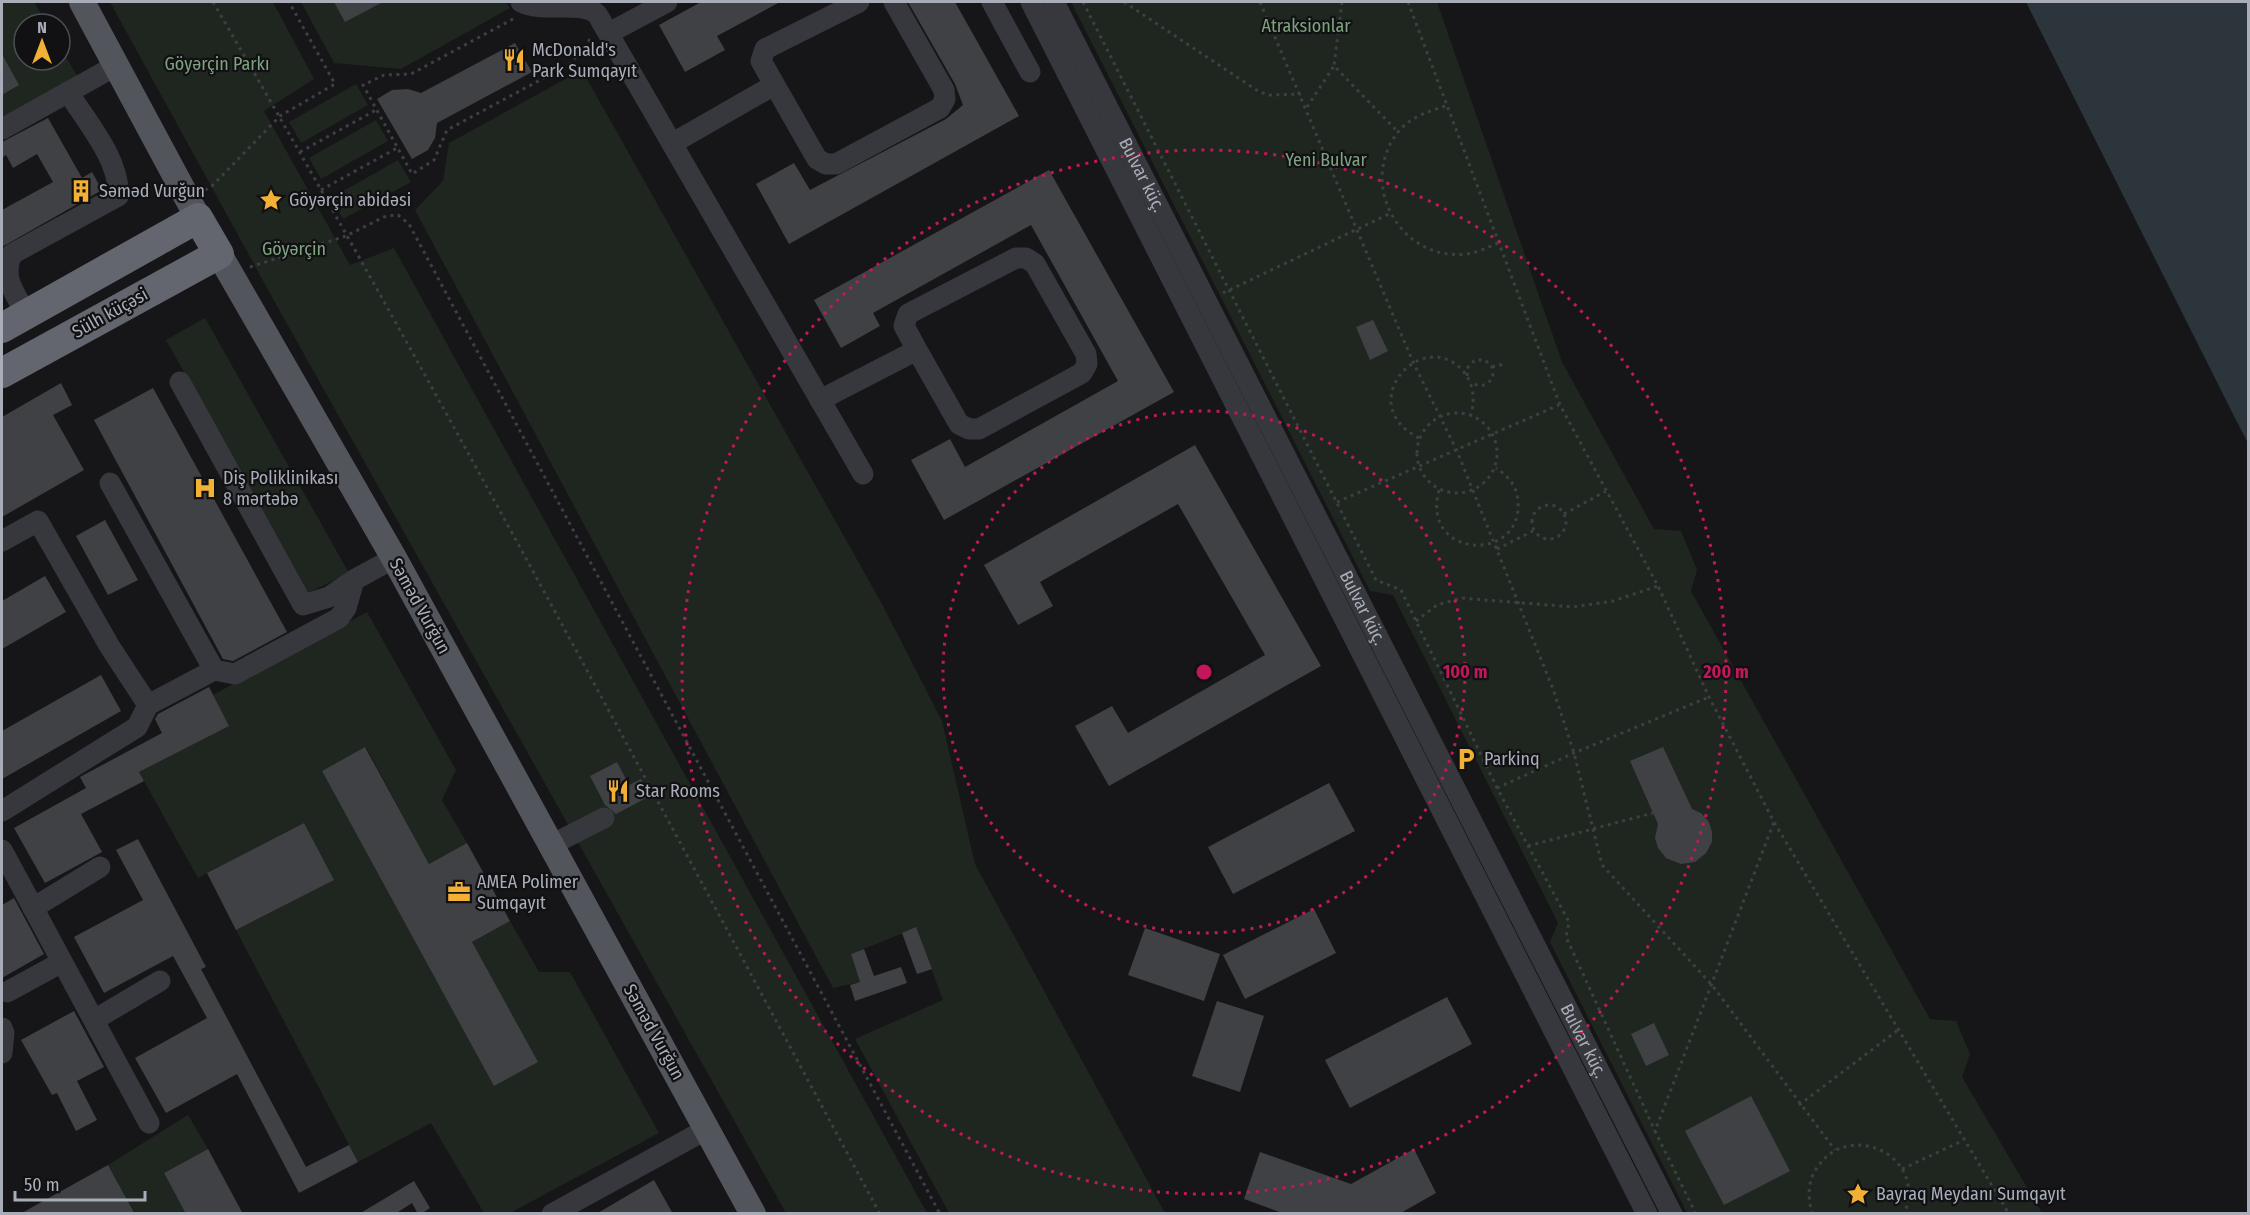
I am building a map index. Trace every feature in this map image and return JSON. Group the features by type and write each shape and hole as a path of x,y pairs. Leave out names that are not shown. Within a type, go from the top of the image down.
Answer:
{"highway":[{"name":"Səməd Vurğun","path":"193,208 225,265"},
{"path":"14,321 193,208"},
{"name":"Sülh küçəsi","path":"2,373 225,265"}],"main road":[{"name":"Səməd Vurğun","path":"82,2 193,208"},
{"name":"Səməd Vurğun","path":"225,265 394,558 753,1214"}],"street":[{"path":"606,28 667,2"},
{"path":"859,2 765,49 761,62 817,159 826,164 836,164 940,108 945,99 944,90 894,2"},
{"path":"992,2 1030,72"},
{"name":"Bulvar küç.","path":"1031,2 1507,934 1647,1214"},
{"name":"Bulvar küç.","path":"1054,2 1672,1214"},
{"path":"518,10 530,6 584,3 592,8 673,143 863,474"},
{"path":"2,129 117,65"},
{"path":"673,143 774,85"},
{"path":"14,321 6,277 6,266 12,254 118,196 119,183 116,168 68,92"},
{"path":"1016,258 1026,258 1035,264 1086,354 1087,364 1083,373 979,429 969,429 959,424 917,350 904,326 908,314 1016,258"},
{"path":"820,400 917,350"},
{"path":"180,382 303,605 329,597 394,558"},
{"path":"110,483 214,670"},
{"path":"2,541 38,521 110,647 148,705"},
{"path":"1328,586 1348,576"},
{"path":"2,810 137,727 148,705 214,670 234,674 339,618 346,608 354,580"},
{"path":"551,845 604,818"},
{"path":"2,850 149,1123"},
{"path":"33,908 100,867"},
{"path":"1507,934 1526,924"},
{"path":"7,992 62,962"},
{"path":"94,1020 160,981"},
{"path":"2,1028 4,1033 2,1053"},
{"path":"552,1214 707,1130"}],"path":[{"path":"213,2 321,189 587,670 880,1214"},
{"path":"193,208 280,116 335,84 289,2"},
{"path":"1083,2 1377,580 1401,590 1497,788 1569,922 1566,937 1655,1131 1696,1214"},
{"path":"1124,2 1258,91 1268,95 1301,94"},
{"path":"1260,2 1413,362 1457,451 1553,689 1574,753 1602,865 1712,986 1835,1150"},
{"path":"1306,107 1334,66 1342,2"},
{"path":"1408,2 1445,106 1560,405 1658,586 1709,697 1774,822 2009,1214"},
{"path":"518,10 411,74 384,75 363,85 412,174 427,166 438,153 443,135 447,130 570,64 606,28"},
{"path":"1334,66 1398,132"},
{"path":"1445,106 1420,114 1398,132 1384,157 1381,186 1389,214 1409,239 1437,253 1468,254 1498,243"},
{"path":"300,152 376,110"},
{"path":"321,189 397,147"},
{"path":"1219,295 1389,214"},
{"path":"225,265 255,265 346,236 386,216 398,215 409,224 940,1214"},
{"path":"1419,438 1399,424 1391,402 1396,378 1413,362 1425,358 1443,359 1460,368 1468,377 1473,393 1471,415"},
{"path":"1468,377 1468,368 1475,360 1485,360 1492,368 1493,376 1488,384 1479,386 1470,382"},
{"path":"1492,368 1504,364"},
{"path":"1327,507 1560,405"},
{"path":"1461,413 1471,415 1480,420 1493,435 1497,446 1495,468 1486,482 1472,491 1455,494 1438,490 1430,484 1419,468 1416,458 1419,438 1428,424 1441,415 1461,413"},
{"path":"1438,490 1436,509 1442,527 1449,534 1465,544 1485,545 1494,542 1509,531 1518,505 1515,487 1495,468"},
{"path":"1564,514 1606,491"},
{"path":"1544,506 1556,506 1564,514 1566,523 1564,532 1557,538 1549,540 1540,537 1534,531 1532,525 1534,513 1544,506"},
{"path":"1497,549 1534,531"},
{"path":"1416,621 1437,605 1461,598 1573,607 1613,601 1658,586"},
{"path":"1497,788 1709,697"},
{"path":"1528,846 1653,813"},
{"path":"1655,1131 1774,822"},
{"path":"1800,1105 1898,1030"},
{"path":"1902,1169 1965,1140"},
{"path":"1813,1214 1810,1207 1809,1185 1818,1165 1835,1150 1856,1144 1878,1148 1896,1161 1902,1169 1907,1180 1908,1203 1904,1214"}],"green space":[{"path":"2,2 34,2 40,12 12,12 12,72 72,72 72,67 77,76 2,118 2,95 19,85 2,54"},
{"path":"110,2 273,2 314,79 264,111 350,265 394,248 927,1213 786,1213 277,306"},
{"path":"301,2 506,2 510,8 401,69 334,63"},
{"name":"Yeni Bulvar","path":"1071,2 1437,2 1562,362 1654,529 1681,531 1697,570 1691,591 1930,1019 1956,1021 1970,1054 1962,1077 2042,1213 1687,1213 1550,942 1558,923 1393,595 1370,591"},
{"path":"582,70 882,604 942,721 975,864 1165,1213 949,1213 855,1039 943,1000 916,928 851,954 860,982 833,988 415,210 443,181 449,143"},
{"path":"356,84 368,105 301,143 289,122"},
{"path":"376,120 388,141 321,179 309,158"},
{"path":"398,160 411,182 343,219 331,198"},
{"path":"205,318 349,573 308,593 166,340"},
{"path":"367,612 456,770 442,800 467,843 429,864 366,747 322,771 494,1085 472,942 510,921 539,972 570,972 659,1133 510,1213 484,1213 431,1123 358,1162 236,930 333,880 304,823 198,878 139,772 228,726 213,695"},
{"path":"188,1115 208,1149 164,1173 186,1213 135,1213 108,1165"}],"shaded area":[{"path":"2026,2 2248,2 2248,443 2234,416"}],"building":[{"path":"334,2 383,2 345,22"},
{"path":"701,2 780,2 717,36 725,50 685,72 659,25"},
{"path":"908,2 955,2 1019,116 789,244 756,184 794,163 810,190 946,119 963,105 955,84"},
{"path":"515,43 532,72 437,123 435,138 428,150 412,159 377,99 392,90 408,89 421,93"},
{"path":"2,54 19,85 2,95"},
{"path":"48,118 82,178 92,172 102,190 2,247 2,210 53,182 37,154 13,168 6,155 2,158 2,142"},
{"path":"1049,170 1174,392 944,520 911,460 950,439 965,467 1118,381 1031,225 873,313 880,326 841,348 814,300"},
{"path":"1373,320 1388,351 1370,360 1356,327"},
{"path":"61,383 72,405 53,415 84,470 2,517 2,417"},
{"path":"153,388 287,632 233,661 223,659 94,420"},
{"path":"1195,445 1321,666 1109,786 1075,726 1112,706 1128,733 1265,655 1178,504 1040,582 1053,606 1018,625 984,565"},
{"path":"105,520 138,580 108,595 76,536"},
{"path":"45,576 66,612 2,649 2,601"},
{"path":"101,675 121,711 2,779 2,731"},
{"path":"209,687 229,726 139,772 144,781 81,814 102,852 45,883 14,828 86,788 80,777 162,733 155,719 158,714"},
{"path":"365,747 429,864 467,843 510,921 472,942 538,1062 494,1086 322,771"},
{"path":"1663,747 1692,809 1701,813 1709,822 1712,832 1712,842 1706,853 1695,862 1681,864 1666,858 1658,848 1655,838 1658,824 1630,761"},
{"path":"617,762 629,785 641,779 650,796 616,814 605,805 590,776"},
{"path":"1329,783 1355,831 1233,894 1208,847"},
{"path":"304,823 334,880 236,930 207,873"},
{"path":"138,839 206,967 201,969 306,1167 349,1145 358,1162 299,1193 237,1074 166,1113 135,1058 207,1018 173,956 104,993 74,937 143,900 116,850"},
{"path":"14,898 44,954 2,978 2,905"},
{"path":"1314,909 1336,953 1245,999 1223,955"},
{"path":"916,927 932,969 917,974 902,933"},
{"path":"1145,928 1220,954 1204,1001 1128,975"},
{"path":"864,949 874,976 901,967 907,983 855,1001 850,985 860,982 851,954"},
{"path":"1447,997 1472,1044 1350,1108 1325,1060"},
{"path":"1217,1001 1264,1016 1240,1092 1192,1076"},
{"path":"74,1011 104,1067 77,1081 97,1120 76,1131 57,1093 52,1095 21,1040"},
{"path":"1654,1023 1669,1055 1646,1066 1631,1034"},
{"path":"1751,1096 1790,1171 1724,1205 1685,1131"},
{"path":"208,1149 243,1214 186,1214 164,1173"},
{"path":"1414,1149 1436,1193 1399,1214 1285,1214 1244,1199 1260,1152 1351,1184"},
{"path":"108,1165 135,1214 20,1214"},
{"path":"654,1180 673,1214 596,1214"},
{"path":"414,1181 430,1208 421,1214 418,1214 412,1203 395,1214 359,1214"}],"place":[{"name":"McDonald's Park Sumqayıt","path":"514,60"},
{"name":"Səməd Vurğun","path":"81,191"},
{"name":"Göyərçin abidəsi","path":"271,200"},
{"name":"Diş Poliklinikası 8 mərtəbə","path":"205,488"},
{"name":"Parkinq","path":"1466,759"},
{"name":"Star Rooms","path":"618,791"},
{"name":"AMEA Polimer Sumqayıt","path":"459,892"},
{"name":"Bayraq Meydanı Sumqayıt","path":"1858,1194"}],"park label":[{"name":"Atraksionlar","path":"1306,26"},
{"name":"Göyərçin Parkı","path":"217,64"},
{"name":"Göyərçin","path":"294,249"}]}
